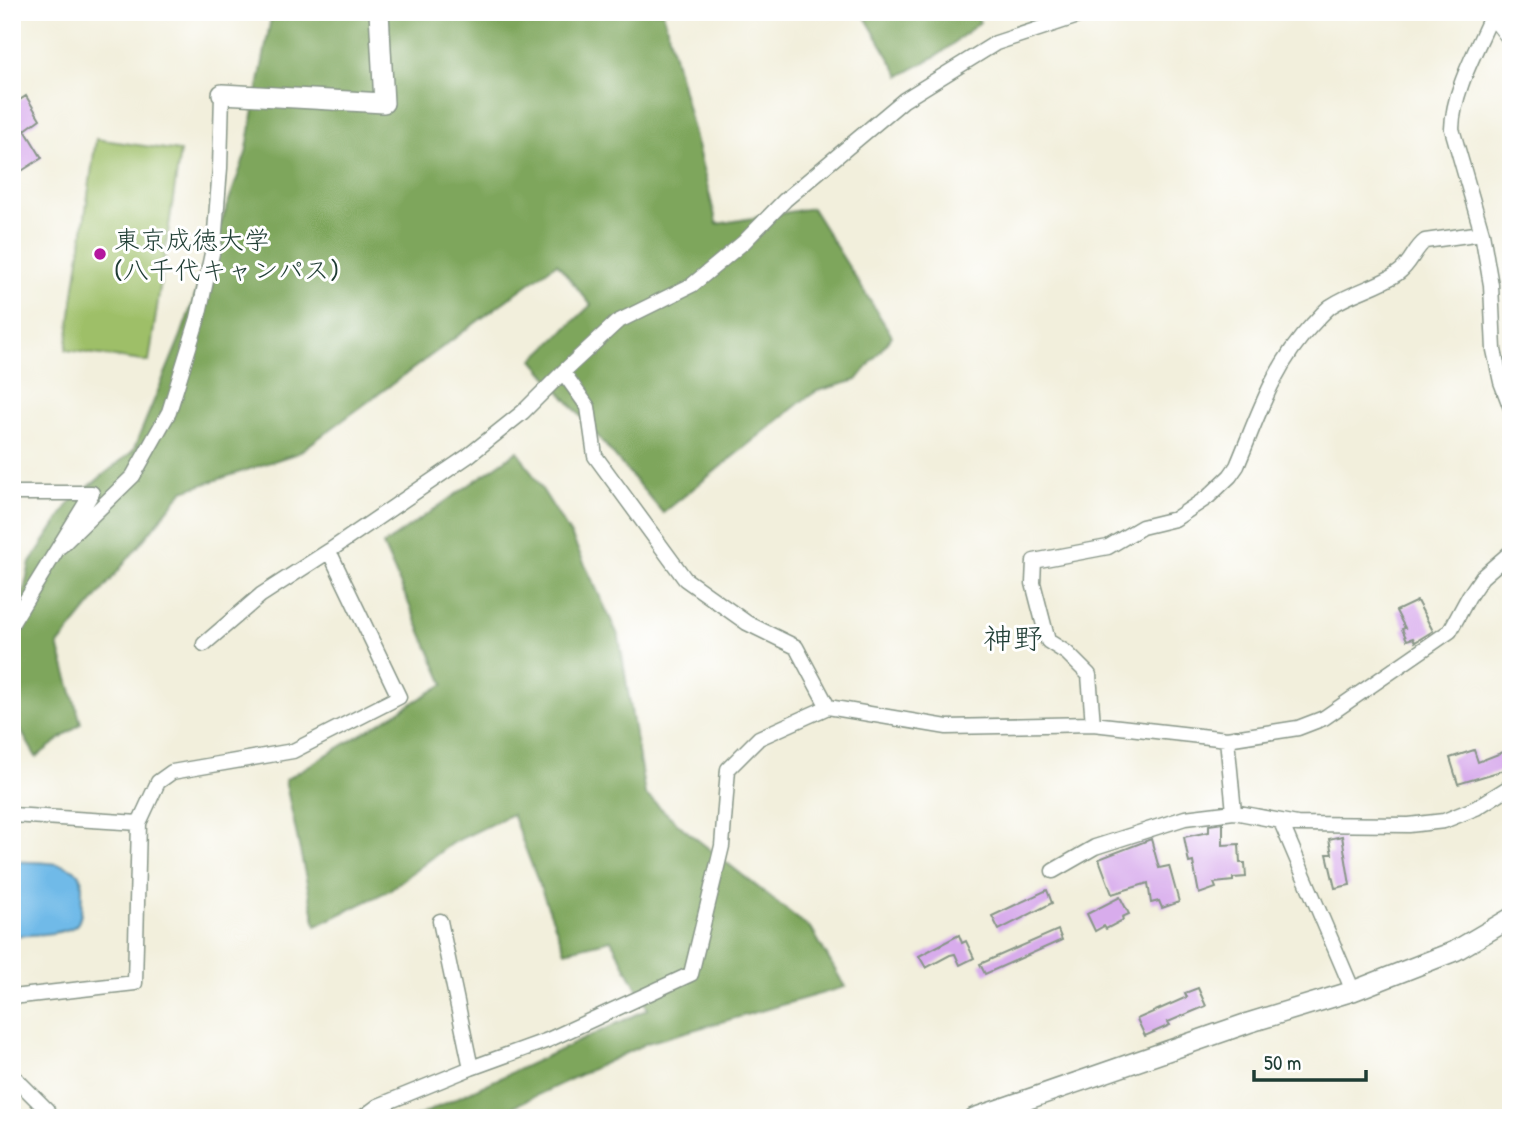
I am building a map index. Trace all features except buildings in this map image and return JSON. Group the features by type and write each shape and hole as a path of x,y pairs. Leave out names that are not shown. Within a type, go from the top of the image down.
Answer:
{"main road":[{"path":"1494,12 1511,34"}],"street":[{"path":"61,546 134,476 169,412 198,318 214,244 222,94 384,103 379,12"},
{"path":"204,644 261,595 467,456 523,412 617,322 692,285 744,242 785,200 904,100 996,43 1090,12"},
{"path":"1494,12 1462,84 1452,116 1452,129 1482,233 1491,285 1494,350 1511,408"},
{"path":"1093,724 1089,675 1067,653 1048,640 1042,624 1033,583 1034,561 1108,547 1142,527 1175,519 1208,497 1237,466 1277,371 1302,337 1331,306 1373,288 1398,273 1408,265 1420,244 1425,241 1482,233"},
{"path":"563,372 588,407 595,456 685,579 747,623 796,647 828,707"},
{"path":"12,493 92,492 12,623"},
{"path":"12,997 135,983 139,823 158,782 172,772 293,751 399,697 329,551"},
{"path":"362,1118 378,1106 548,1040 691,974 722,846 728,769 759,738 828,707 947,727 1093,724 1227,738 1298,727 1324,718 1450,631 1482,577 1511,552"},
{"path":"1227,738 1234,812"},
{"path":"1053,871 1095,847 1185,818 1234,812 1281,822 1409,825 1444,821 1476,808 1511,786"},
{"path":"12,815 139,823"},
{"path":"1281,822 1353,991"},
{"path":"974,1118 1248,1023 1353,991 1455,951 1511,918"},
{"path":"440,921 471,1068"},
{"path":"12,1075 47,1110 47,1118"}],"green space":[{"path":"272,12 663,12 717,224 812,208 892,336 857,380 817,391 802,401 663,513 533,360 591,305 557,263 298,453 183,491 58,645 81,723 36,757 12,715 12,647 30,563 71,501 133,451 180,338 246,153"},
{"path":"862,12 974,12 980,22 940,54 900,76"},
{"path":"96,139 180,151 149,362 66,350"},
{"path":"518,451 572,537 619,637 645,794 684,829 812,930 845,987 647,1043 489,1118 414,1118 648,1009 611,940 565,951 512,814 452,843 388,891 316,926 285,780 444,684 383,545"}],"water":[{"path":"12,861 58,864 78,873 82,881 82,892 81,913 77,924 56,932 12,936"}],"place":[{"name":"東京成徳大学 (八千代キャンパス)","path":"100,254"}],"district":[{"name":"神野","path":"1013,638"}]}
